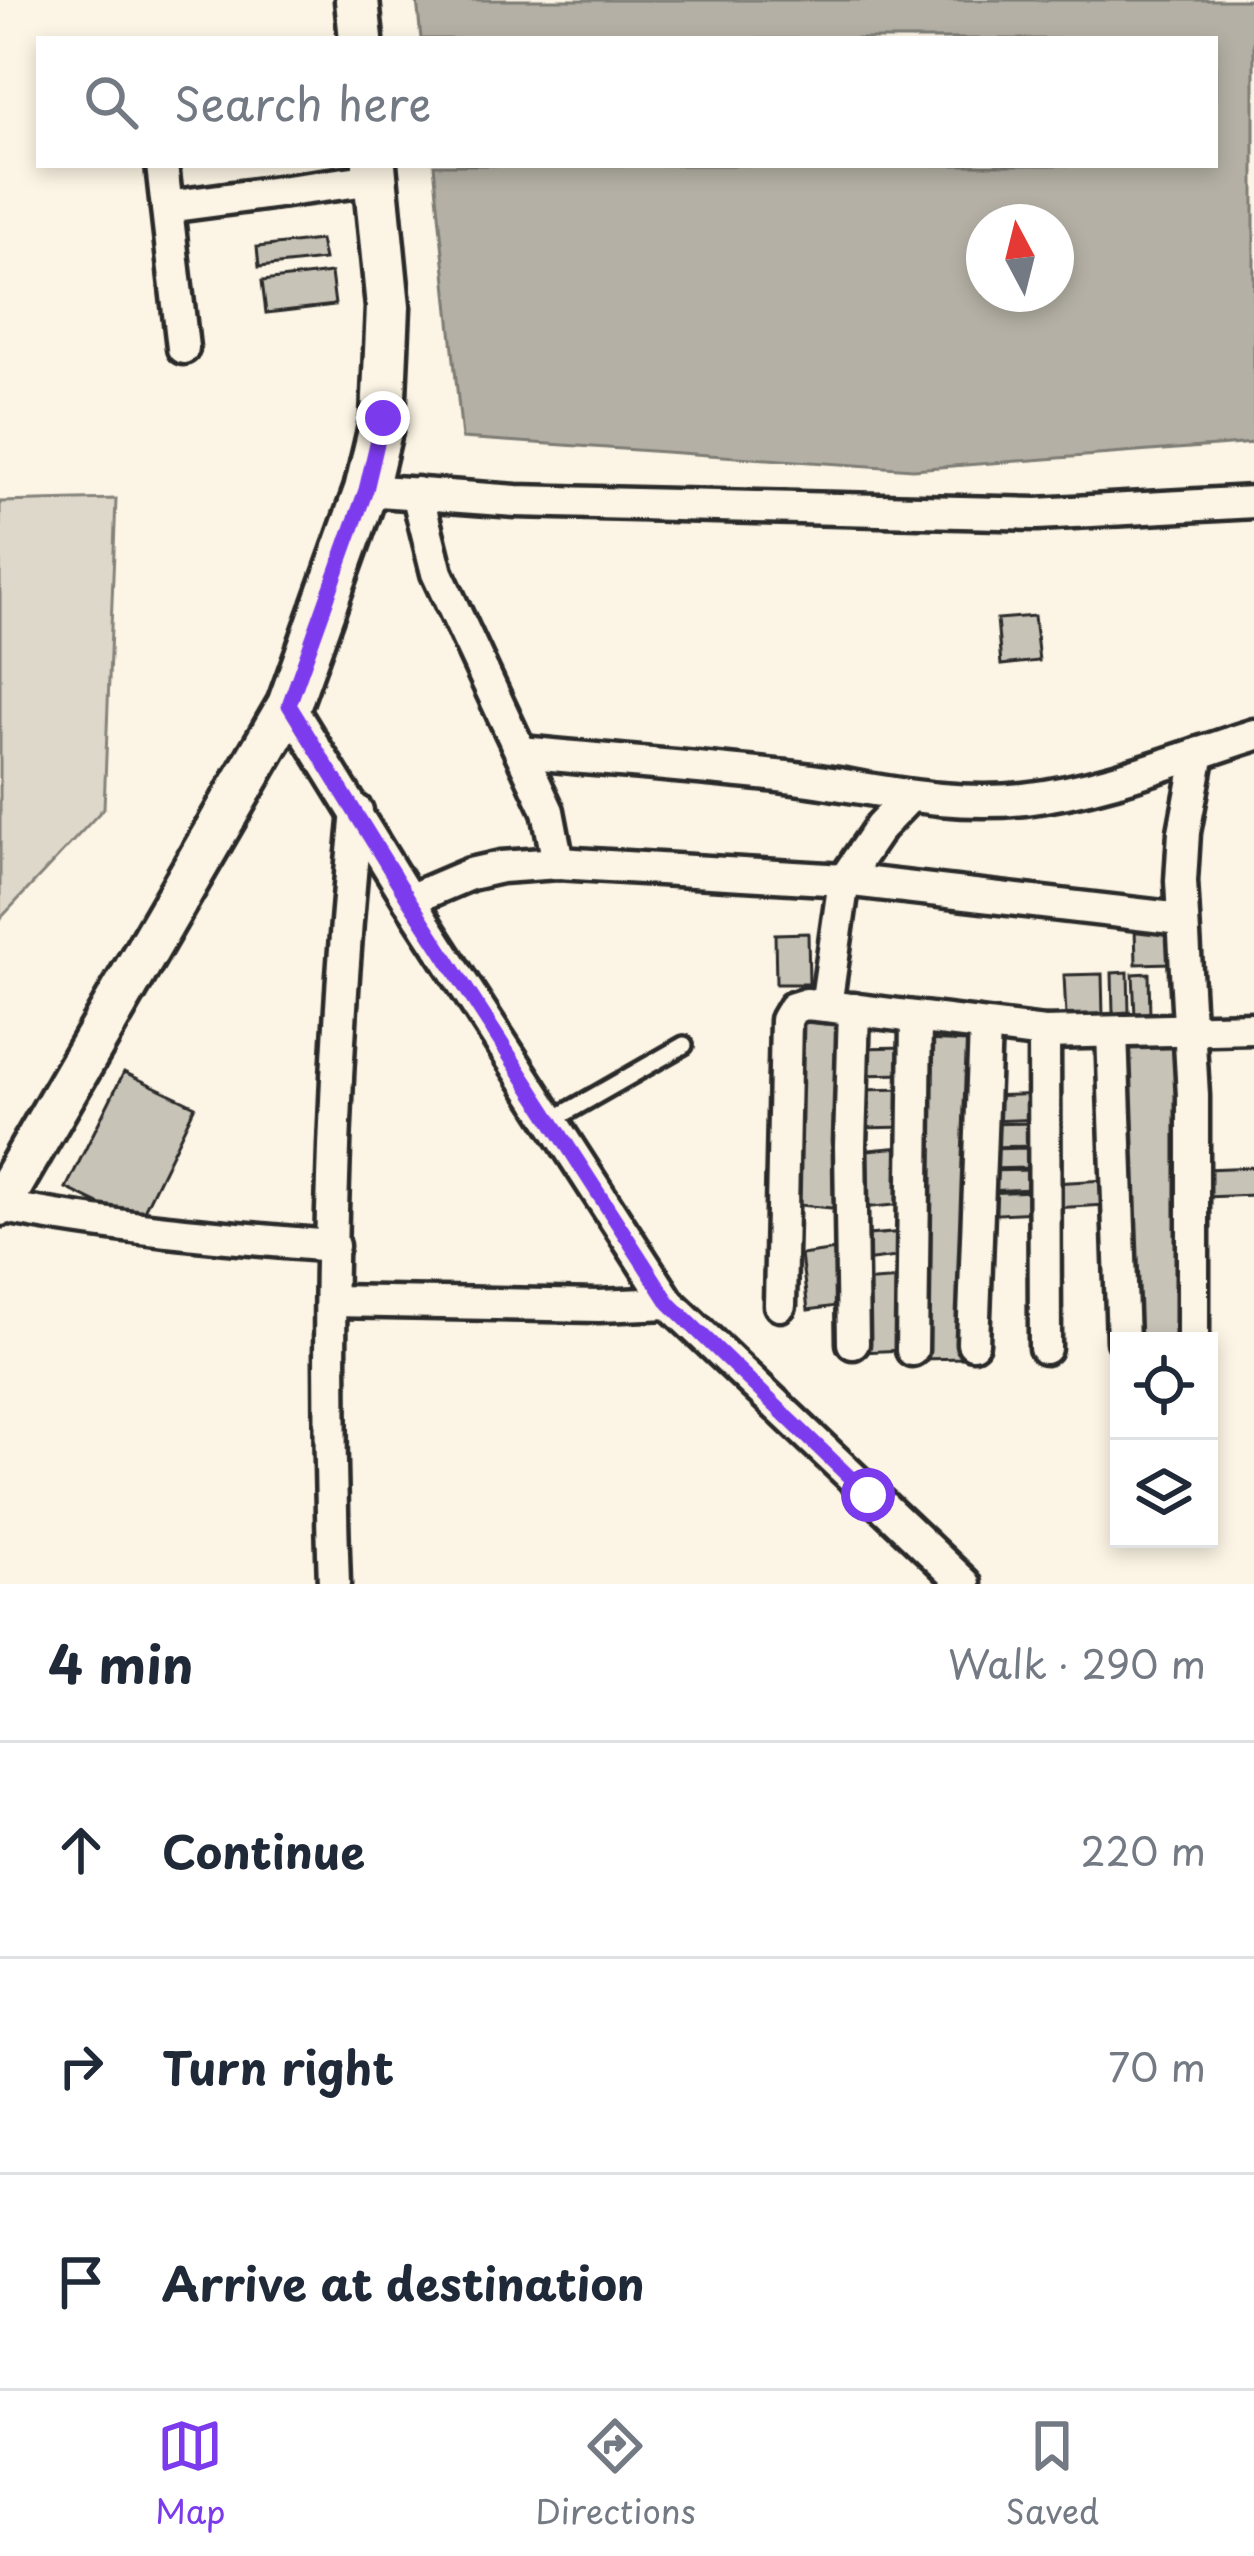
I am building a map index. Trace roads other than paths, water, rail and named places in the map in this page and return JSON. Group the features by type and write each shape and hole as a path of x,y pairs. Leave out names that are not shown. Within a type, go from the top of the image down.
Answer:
{"main road":[{"path":"357,0 361,36"},
{"path":"0,1205 289,705 366,490 383,418 388,307 375,172"}],"street":[{"path":"162,168 184,348"},
{"path":"167,207 375,172"},
{"path":"366,490 516,501 1036,514 1254,502"},
{"path":"417,493 437,572 548,811 558,863"},
{"path":"289,705 669,1303 965,1584"},
{"path":"521,752 790,777 908,798 967,802 1025,799 1087,787 1254,735"},
{"path":"1193,1332 1191,1031 1181,919 1184,832 1199,753"},
{"path":"853,1343 850,1146 840,1008 844,880 880,827 908,798"},
{"path":"334,1584 329,1438 338,1033 357,811"},
{"path":"409,900 470,874 558,863 844,880 1181,919"},
{"path":"780,1305 786,1020 793,1008 806,1004 1044,1033 1254,1028"},
{"path":"912,1350 916,1018"},
{"path":"973,1343 986,1028"},
{"path":"1112,1032 1123,1332"},
{"path":"1044,1033 1045,1348"},
{"path":"0,1205 157,1231 333,1246"},
{"path":"332,1301 669,1303"}],"lane":[{"path":"551,1121 684,1045"}]}
